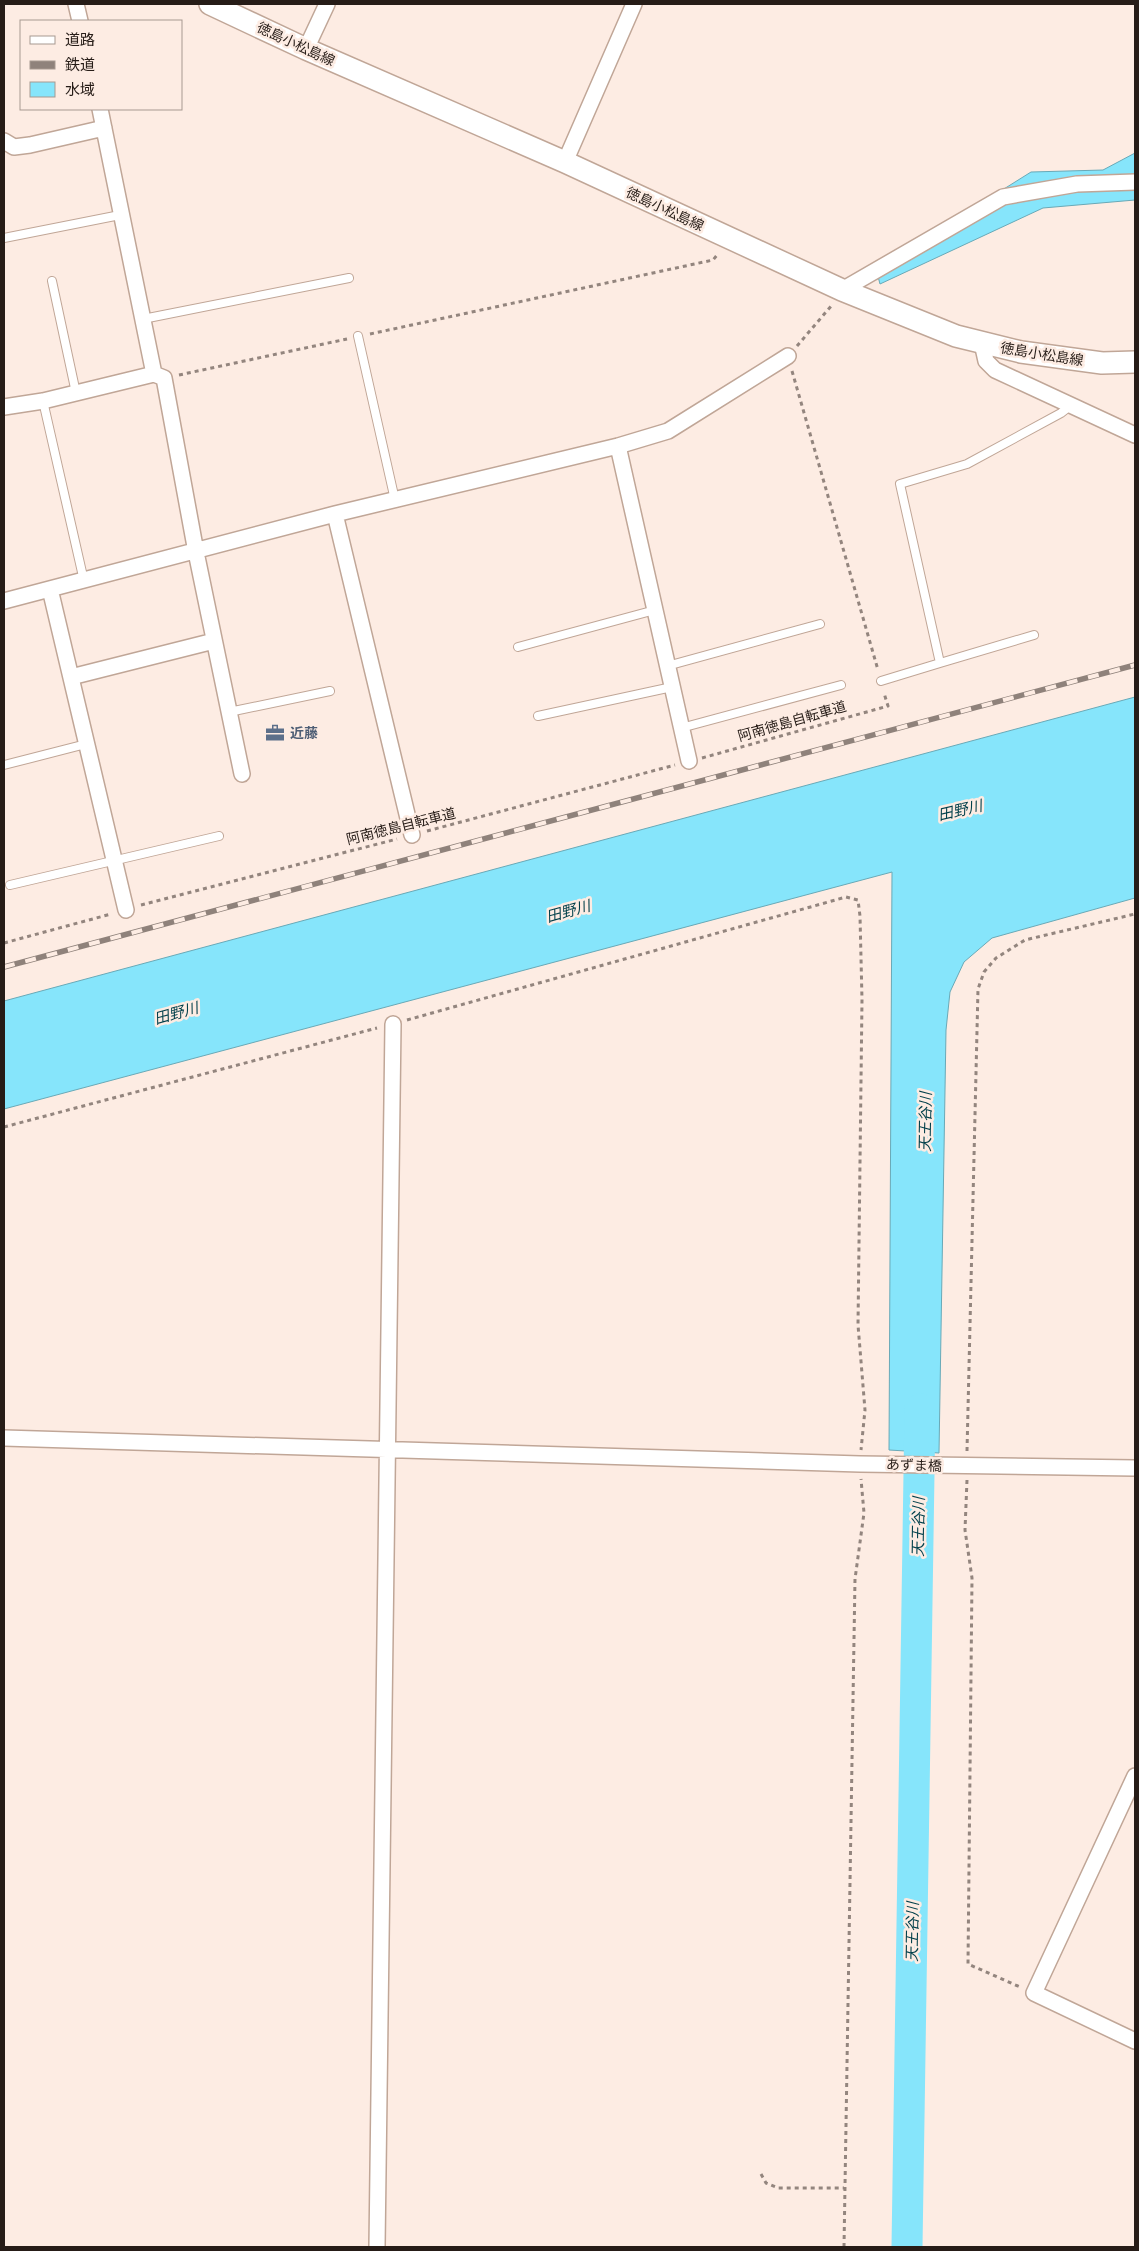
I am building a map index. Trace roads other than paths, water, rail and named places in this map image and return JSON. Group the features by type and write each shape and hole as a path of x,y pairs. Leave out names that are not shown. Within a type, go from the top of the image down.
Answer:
{"main road":[{"name":"徳島小松島線","path":"210,4 306,49 565,162 842,290 956,336 1021,352 1102,363 1135,362"}],"street":[{"path":"76,4 80,20"},
{"path":"306,49 327,4"},
{"path":"565,162 634,4"},
{"path":"100,110 120,215 143,319 159,376 242,774"},
{"path":"4,142 14,147 30,145 104,128"},
{"path":"842,290 1003,197 1076,184 1135,182"},
{"path":"982,343 986,361 995,370 1070,406 1135,434"},
{"path":"4,601 335,514 618,446 668,431 788,356"},
{"path":"4,406 43,401 159,376"},
{"path":"618,446 689,761"},
{"path":"335,514 412,835"},
{"path":"50,589 126,910"},
{"path":"70,677 214,641"},
{"path":"377,2247 389,1449 393,1024"},
{"name":"あずま橋","path":"4,1438 866,1464 1135,1468"},
{"path":"1135,1776 1034,1994 1135,2042"}],"lane":[{"path":"4,238 120,215"},
{"path":"143,319 349,278"},
{"path":"52,281 76,393"},
{"path":"358,336 394,500"},
{"path":"43,401 84,581"},
{"path":"940,663 900,484 967,464 1061,413 1070,406"},
{"path":"518,647 655,610"},
{"path":"667,666 820,624"},
{"path":"881,681 1034,635"},
{"path":"681,728 841,685"},
{"path":"538,716 672,687"},
{"path":"229,712 330,691"},
{"path":"4,765 86,744"},
{"path":"10,885 219,836"}],"water":[{"path":"1135,153 1135,200 1043,208 880,284 876,269 1031,172 1103,170"},
{"name":"田野川","path":"1135,697 1135,898 992,938 964,962 950,992 946,1030 939,1453 889,1450 892,872 4,1109 4,1001"}],"waterway":[{"name":"天王谷川","path":"907,2247 920,1409"}],"railway":[{"path":"4,967 1135,665"}],"place":[{"name":"近藤","path":"275,733"}]}
